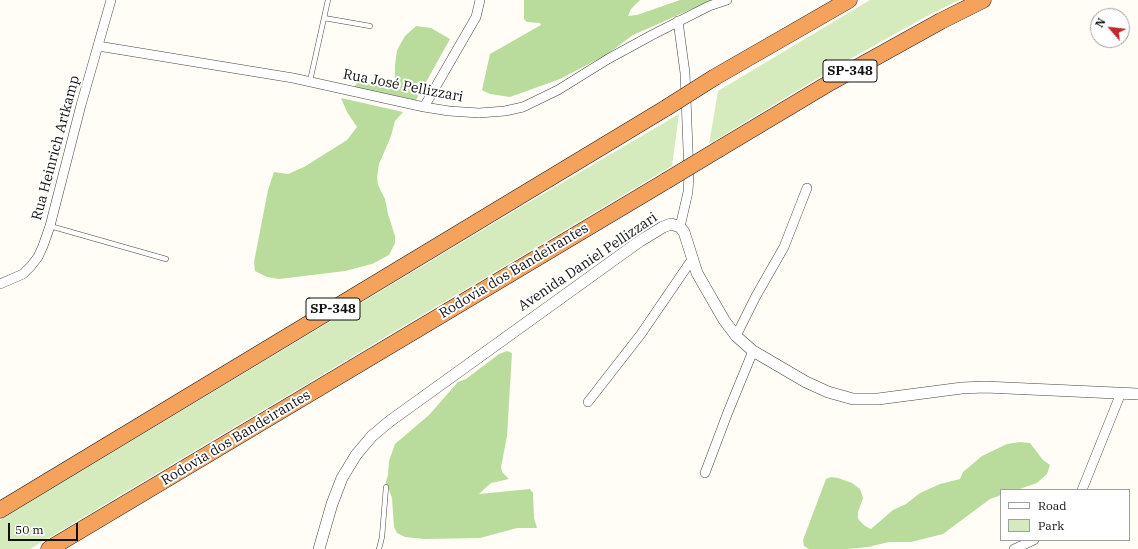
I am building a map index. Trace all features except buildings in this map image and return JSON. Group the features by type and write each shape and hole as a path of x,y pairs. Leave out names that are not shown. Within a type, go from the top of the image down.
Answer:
{"highway":[{"name":"SP-348","path":"0,510 715,77 849,0"},
{"name":"Rodovia dos Bandeirantes","path":"49,549 831,82 941,21 984,0"}],"street":[{"name":"Rua Heinrich Artkamp","path":"0,284 23,274 38,257 50,226 111,0"},
{"path":"424,107 476,17 480,0"},
{"name":"Rua José Pellizzari","path":"98,46 251,70 310,81 424,107 449,111 479,113 523,107 558,90 608,59 678,21 709,6 727,0"},
{"path":"678,21 684,73 689,175 688,192 680,227"},
{"path":"736,336 784,247 807,188"},
{"name":"Avenida Daniel Pellizzari","path":"319,549 332,504 342,478 356,455 372,436 390,421 640,241 663,226 671,224 680,227 688,240 697,273 724,320 736,336 753,351 806,382 828,392 853,399 878,399 962,388 985,387 1121,392 1138,394"},
{"path":"588,402 641,334 693,258"},
{"path":"705,473 753,351"},
{"path":"1082,489 1121,392"},
{"path":"1014,549 1032,541"}],"lane":[{"path":"310,81 328,0"},
{"path":"324,18 370,26"},
{"path":"50,226 166,259"},
{"path":"379,549 382,537 386,487"}],"green space":[{"path":"524,0 640,0 631,9 628,16 637,15 680,0 712,0 633,35 606,55 560,79 510,97 490,94 482,90 490,54 541,25 540,23 527,22 524,19"},
{"path":"870,0 959,0 841,64 709,144 718,91"},
{"path":"416,26 431,28 450,39 416,100 354,87 359,80 384,86 395,81 397,50 405,36"},
{"path":"341,98 403,112 395,121 391,136 379,164 377,177 378,185 385,199 395,236 395,243 389,255 372,264 345,271 279,279 267,277 255,271 254,262 268,190 274,172 288,174 304,167 347,140 357,127 347,112"},
{"path":"679,114 672,166 30,549 0,549 0,520 499,220"},
{"path":"507,351 512,353 507,436 501,467 502,472 509,479 491,483 479,494 530,489 533,493 534,518 537,528 517,528 480,538 424,539 405,537 397,533 394,527 392,498 388,487 385,485 388,475 389,461 395,444 429,415 458,382 466,379 499,354"},
{"path":"1020,442 1030,443 1043,460 1050,465 1047,474 1037,483 1020,489 1000,489 1000,495 990,499 943,534 911,542 889,542 868,547 847,549 809,549 804,546 803,540 826,479 831,477 838,478 852,483 860,489 863,498 858,512 858,519 865,526 871,529 893,510 906,504 920,493 940,484 960,479 963,472 982,456 1007,444"}]}
